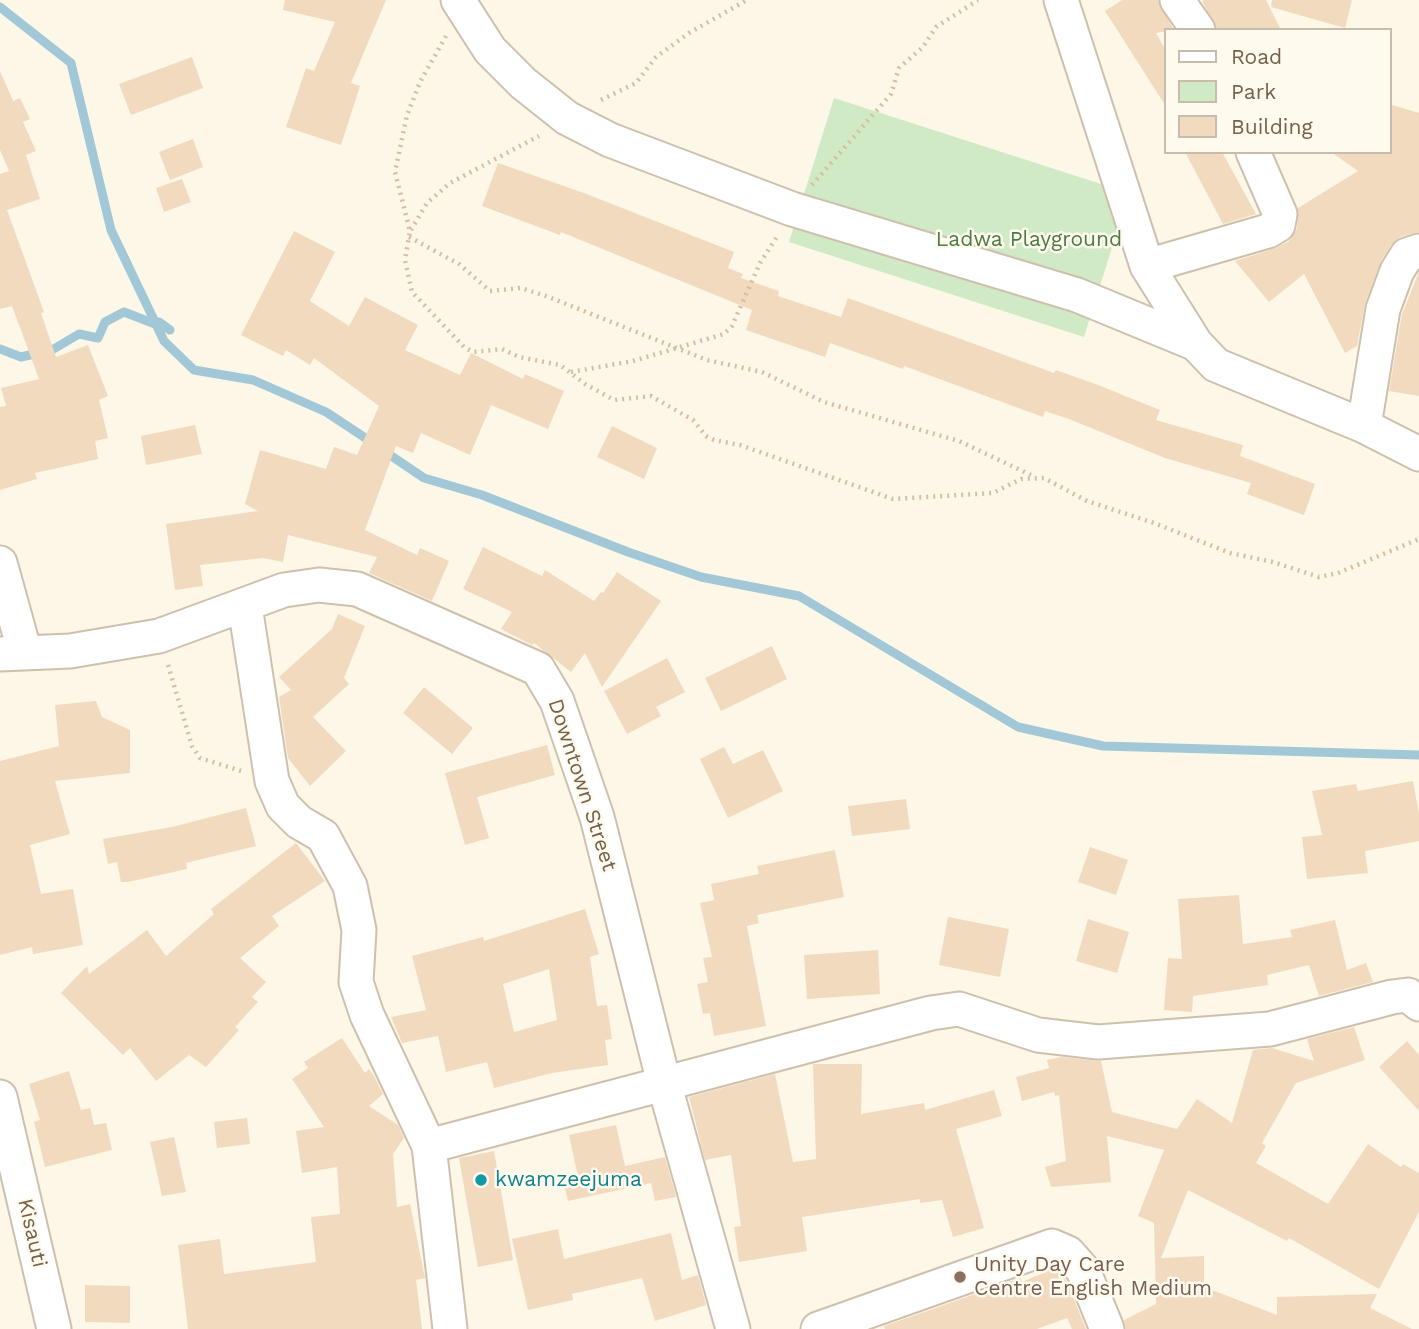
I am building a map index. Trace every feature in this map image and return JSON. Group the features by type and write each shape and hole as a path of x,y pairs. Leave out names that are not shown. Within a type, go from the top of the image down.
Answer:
{"street":[{"path":"1061,0 1147,266 1196,344 1216,365 1364,426 1419,454"},
{"path":"1177,0 1197,28"},
{"path":"460,4 490,50 523,83 567,118 610,140 693,174 792,209 1077,295 1196,344"},
{"path":"1147,266 1268,231 1278,225 1280,214 1254,154"},
{"path":"1364,426 1383,309 1397,271 1407,255 1419,251"},
{"path":"0,563 12,653"},
{"name":"Downtown Street","path":"12,653 70,651 159,636 284,590 307,586 357,589 498,649 538,669 557,701 597,817 664,1083 733,1329"},
{"path":"244,606 272,781 283,806 299,822 323,836 350,886 359,930 356,982 367,1015 429,1146 450,1329"},
{"path":"429,1146 931,1013 959,1009 1038,1035 1098,1042 1270,1028 1408,995 1419,1004"},
{"name":"Kisauti","path":"0,1097 54,1329"},
{"path":"818,1329 1052,1246 1068,1253 1083,1270 1107,1329"}],"path":[{"path":"747,0 690,33 656,57 636,83 567,118 514,151 450,183 428,203 410,234 405,260 412,292 464,347 473,352 502,349 519,357 560,365 614,400 651,396 693,420 705,436 714,440 740,445 893,499 993,493 1032,476"},
{"path":"570,372 713,340 732,326 760,263 792,209 891,94 899,68 923,47 936,27 978,0"},
{"path":"460,4 420,82 399,143 397,186 410,234 459,264 489,291 522,288 728,367 762,372 824,402 959,441 1032,476 1063,486 1087,501 1154,523 1230,553 1273,562 1320,577 1338,573 1419,539"},
{"path":"159,636 192,746 200,758 272,781"}],"green space":[{"name":"Ladwa Playground","path":"834,98 1129,193 1084,337 789,242"}],"building":[{"path":"285,0 386,0 351,83 360,86 341,145 286,127 306,68 314,71 335,22 283,10"},
{"path":"1122,0 1158,0 1173,28 1164,28 1164,32 1156,33 1164,47 1164,103 1105,11"},
{"path":"1266,0 1280,28 1216,28 1202,1"},
{"path":"1272,0 1352,0 1345,28 1271,7"},
{"path":"192,57 203,88 131,115 119,84"},
{"path":"0,71 13,101 20,98 30,119 23,122 36,151 26,155 40,199 7,210 44,312 41,313 56,357 88,345 108,396 99,400 108,438 95,441 98,459 35,473 37,479 0,490 0,407 6,406 1,388 39,379 12,306 0,309 0,174 9,171 0,150"},
{"path":"1391,105 1419,113 1419,232 1400,237 1381,261 1365,303 1357,346 1345,353 1304,274 1269,302 1235,261 1288,242 1297,229 1298,208 1358,171 1334,154 1391,154"},
{"path":"193,139 203,167 170,180 159,152"},
{"path":"1186,154 1223,154 1256,214 1223,224"},
{"path":"498,163 584,193 734,252 728,268 743,274 741,278 779,291 778,296 841,317 848,298 1054,373 1056,370 1098,385 1160,410 1156,420 1243,445 1240,456 1315,484 1304,515 1247,494 1251,483 1165,458 1045,411 1043,417 904,366 903,369 830,343 825,357 746,330 752,310 561,232 560,235 482,206"},
{"path":"182,179 191,202 164,212 156,188"},
{"path":"294,231 335,252 310,301 349,326 365,297 418,325 405,350 460,375 471,353 523,379 525,374 564,391 548,429 491,405 470,455 421,433 413,453 396,446 365,530 417,555 420,548 449,561 432,601 369,573 377,557 288,535 283,562 263,558 200,565 203,586 175,590 166,524 258,511 245,504 260,450 326,469 334,447 357,455 379,406 314,358 310,365 286,350 283,356 241,335"},
{"path":"1419,272 1419,396 1389,391 1402,314"},
{"path":"195,425 202,454 146,465 141,436"},
{"path":"612,426 657,448 644,479 597,457"},
{"path":"483,547 542,576 545,570 594,601 617,572 661,601 602,687 585,653 571,672 534,643 532,645 501,629 512,612 463,589"},
{"path":"338,614 365,626 344,678 349,684 313,717 346,751 310,786 288,758 279,697 291,690 279,677 332,629"},
{"path":"772,646 787,679 721,711 705,678"},
{"path":"667,658 685,692 656,707 661,716 627,734 604,691"},
{"path":"424,687 473,728 452,754 403,713"},
{"path":"96,701 102,717 130,730 130,773 55,781 70,834 30,845 41,894 73,889 83,945 33,954 32,947 0,955 0,761 59,746 55,705"},
{"path":"547,745 555,775 477,797 489,838 465,845 445,773"},
{"path":"724,747 733,764 763,750 783,791 728,818 700,759"},
{"path":"1413,781 1419,814 1419,841 1365,851 1368,873 1307,879 1302,837 1322,835 1312,791 1356,784 1358,791"},
{"path":"906,799 910,829 852,836 848,806"},
{"path":"246,808 256,846 186,863 187,869 128,882 121,882 117,862 108,864 103,839 172,827"},
{"path":"296,843 325,881 272,916 279,926 240,958 266,982 252,997 258,1002 235,1027 239,1030 206,1067 189,1055 156,1081 130,1048 123,1055 61,993 87,966 89,974 147,930 166,956 214,914 211,909"},
{"path":"1090,847 1128,860 1116,895 1078,882"},
{"path":"835,850 844,897 757,915 759,923 747,926 766,1026 714,1036 710,1013 703,1014 697,984 708,982 703,958 712,957 700,903 714,900 711,884 759,874 757,866"},
{"path":"1239,895 1243,944 1292,937 1290,930 1335,920 1347,970 1366,963 1373,982 1319,996 1309,965 1267,975 1268,985 1193,996 1192,1012 1164,1010 1168,958 1182,959 1178,899"},
{"path":"585,909 599,954 590,957 597,1006 607,1005 612,1039 605,1040 608,1065 552,1073 494,1088 487,1062 446,1072 438,1036 402,1043 391,1017 426,1010 412,956 483,937 484,941","holes":["549,969 557,1020 514,1032 503,984"]},
{"path":"948,917 1009,929 1000,977 939,965"},
{"path":"1088,919 1129,932 1117,973 1076,961"},
{"path":"878,950 880,994 807,999 804,955"},
{"path":"1354,1027 1365,1060 1296,1083 1262,1143 1266,1146 1256,1163 1328,1204 1368,1144 1401,1167 1403,1164 1419,1173 1419,1212 1379,1289 1289,1238 1287,1241 1188,1190 1161,1258 1204,1256 1204,1287 1277,1315 1277,1297 1377,1294 1370,1308 1412,1329 1126,1329 1124,1320 1156,1304 1154,1223 1138,1216 1164,1150 1107,1136 1111,1182 1051,1187 1045,1167 1066,1161 1059,1095 1055,1096 1054,1092 1022,1101 1016,1077 1049,1068 1047,1060 1061,1057 1101,1061 1112,1112 1177,1129 1197,1099 1232,1123 1253,1050 1272,1048 1314,1061 1307,1039"},
{"path":"342,1038 365,1073 369,1069 383,1094 369,1106 398,1125 404,1138 393,1154 397,1207 410,1204 425,1278 416,1280 422,1329 188,1329 178,1245 220,1239 224,1274 316,1262 311,1217 340,1214 337,1167 302,1173 296,1131 324,1127 292,1079 308,1068 304,1062"},
{"path":"1407,1041 1419,1055 1419,1111 1379,1067"},
{"path":"813,1064 862,1064 861,1114 924,1103 925,1110 994,1090 1002,1116 956,1129 984,1228 953,1237 942,1200 920,1203 920,1199 802,1217 807,1251 739,1262 734,1227 741,1226 731,1155 705,1160 689,1097 775,1074 793,1162 816,1159"},
{"path":"69,1071 81,1110 90,1108 94,1125 106,1123 112,1150 45,1167 34,1122 40,1120 29,1084"},
{"path":"247,1118 250,1144 217,1148 214,1122"},
{"path":"616,1125 625,1166 665,1157 676,1197 655,1201 651,1183 568,1201 563,1180 578,1177 569,1135"},
{"path":"174,1137 186,1192 162,1196 150,1142"},
{"path":"494,1151 513,1260 478,1267 459,1158"},
{"path":"558,1229 564,1259 671,1233 682,1280 698,1275 706,1305 655,1321 642,1278 572,1294 573,1300 528,1310 512,1239"},
{"path":"1055,1268 1066,1280 1086,1329 1072,1329 1067,1318 1037,1329 885,1329 884,1326 1020,1278 1022,1282"},
{"path":"85,1285 130,1286 130,1323 85,1322"}],"waterway":[{"path":"0,7 71,63 111,230 164,341 194,370 253,380 326,412 373,443"},
{"path":"0,349 21,357 52,350 79,334 98,338 105,322 124,312 155,324 159,322 170,330"},
{"path":"384,451 424,478 482,495 628,552 701,577 799,596 1018,727 1103,746 1419,755"}],"place":[{"name":"kwamzeejuma","path":"481,1180"},
{"name":"Unity Day Care Centre English Medium","path":"960,1277"}]}
